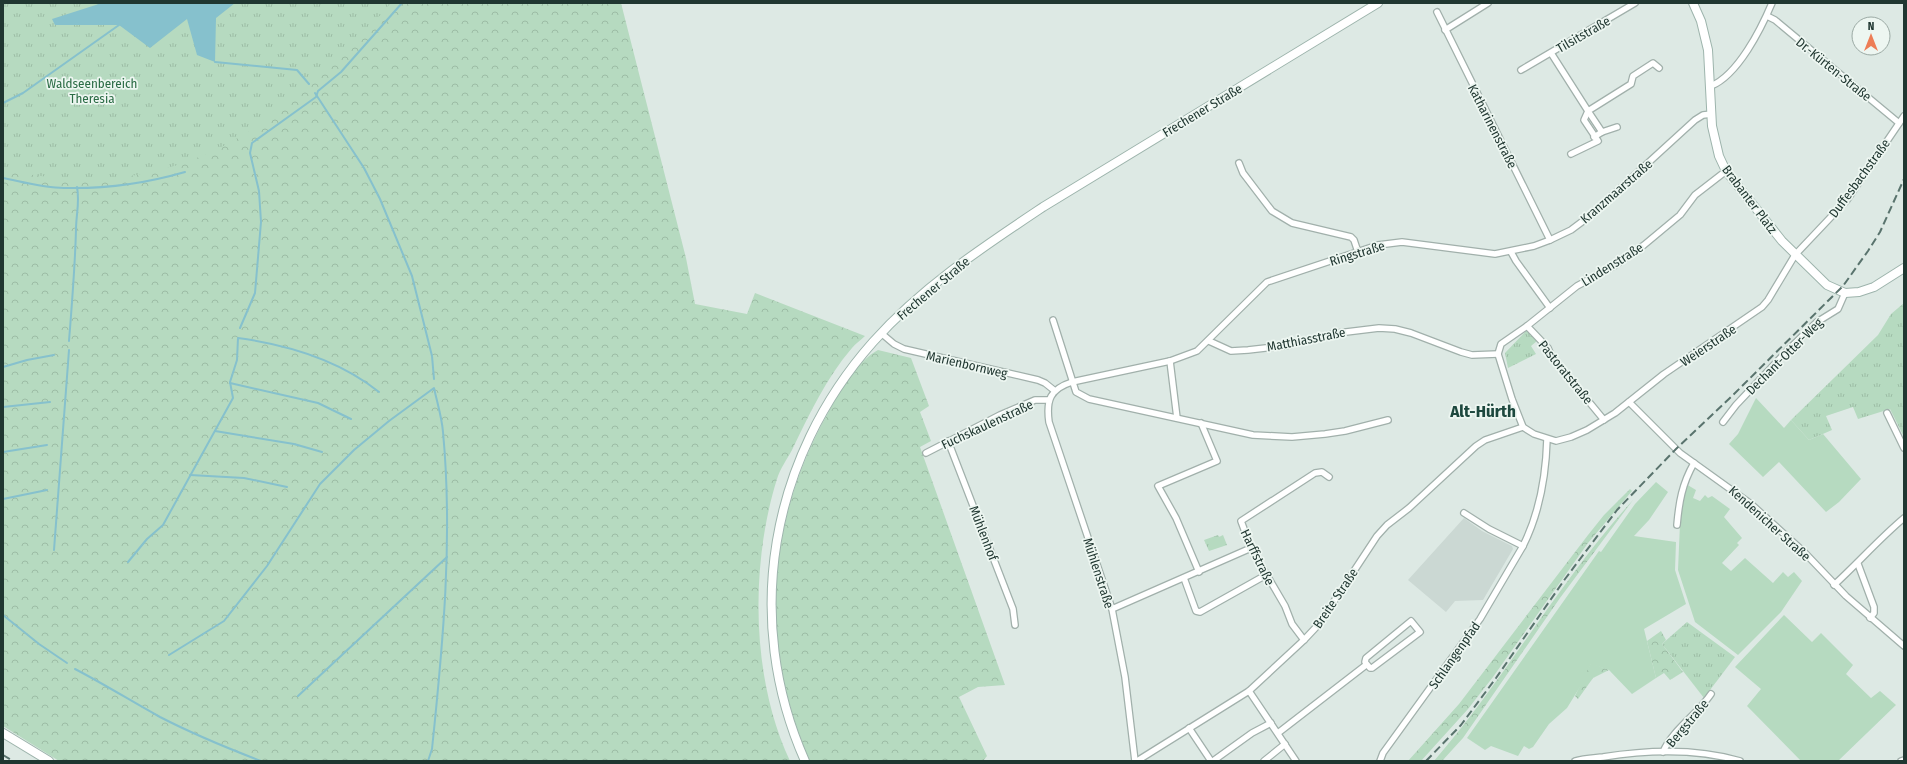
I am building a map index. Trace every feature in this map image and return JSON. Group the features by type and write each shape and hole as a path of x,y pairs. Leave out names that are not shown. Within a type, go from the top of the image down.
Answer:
{"main road":[{"name":"Frechener Straße","path":"805,761 790,723 783,697 773,638 771,611 776,542 791,482 816,425 829,401 855,363 881,333 958,264 1043,207 1378,3"},
{"name":"Brabanter Platz","path":"1693,3 1701,22 1707,45 1715,142 1726,171 1795,255 1828,285 1845,293"},
{"path":"1845,293 1859,292 1874,287 1904,268"},
{"path":"3,733 48,761"}],"street":[{"path":"1445,30 1488,3"},
{"name":"Tilsitstraße","path":"1521,70 1635,3"},
{"path":"1711,86 1719,83 1728,74 1757,37 1772,3"},
{"name":"Katharinenstraße","path":"1437,12 1550,240"},
{"name":"Dr.-Kürten-Straße","path":"1767,16 1775,20 1899,123"},
{"name":"Tilsitstraße","path":"1551,52 1602,132"},
{"path":"1588,111 1631,84 1633,76 1653,63 1659,68"},
{"name":"Tilsitstraße","path":"1588,111 1584,120 1594,137"},
{"name":"Kranzmaarstraße","path":"1511,252 1550,240 1570,230 1591,215 1695,120 1703,115 1712,114"},
{"name":"Duffesbachstraße","path":"1795,255 1847,200 1904,116"},
{"path":"1571,154 1598,141 1594,137 1602,132 1617,127"},
{"path":"1239,163 1243,173 1272,211 1292,223 1351,237 1354,240 1358,252"},
{"name":"Lindenstraße","path":"1498,354 1501,344 1527,326 1577,286 1614,266 1644,245 1680,214 1695,195 1726,171"},
{"name":"Ringstraße","path":"1209,341 1267,282 1378,245 1402,242 1486,254 1511,252"},
{"path":"1511,252 1550,308"},
{"name":"Weierstraße","path":"1547,439 1556,440 1571,437 1604,420 1664,374 1762,306 1768,300 1795,255"},
{"name":"Dechant-Otter-Weg","path":"1723,422 1736,405 1787,351 1817,322 1838,309 1845,293"},
{"path":"1053,320 1076,392 1089,399 1253,435 1292,437 1345,431 1388,420"},
{"name":"Pastoratstraße","path":"1527,326 1548,348 1552,357 1604,420"},
{"name":"Matthiasstraße","path":"1209,341 1230,351 1248,350 1284,346 1338,332 1379,328 1395,329 1411,333 1472,355 1498,354"},
{"name":"Marienbornweg","path":"881,333 894,344 904,348 1038,380 1045,383 1055,391"},
{"path":"1049,400 1055,391 1063,385 1170,361 1197,351 1209,341"},
{"path":"1498,354 1512,400 1523,427 1534,434 1547,439"},
{"path":"1170,361 1177,418"},
{"name":"Fuchskaulenstraße","path":"926,453 1035,400 1049,400"},
{"name":"Mühlenstraße","path":"1049,400 1047,410 1049,422 1112,609 1125,678 1136,761"},
{"name":"Kendenicher Straße","path":"1629,402 1673,447 1752,504 1804,552 1834,585 1870,618 1904,646"},
{"path":"1887,413 1904,448"},
{"path":"1199,572 1176,518 1158,486 1216,461 1201,423"},
{"name":"Breite Straße","path":"1136,761 1248,691 1304,640 1319,624 1366,551 1387,525 1409,508 1476,446 1485,440 1523,427"},
{"name":"Schlangenpfad","path":"1380,761 1383,753 1480,619 1529,535 1539,498 1547,439"},
{"name":"Mühlenhof","path":"948,441 1013,609 1015,625"},
{"path":"1677,525 1684,482 1694,463"},
{"name":"Harffstraße","path":"1304,640 1292,624 1285,606 1251,548 1241,521 1314,473 1322,472 1329,477"},
{"path":"1464,513 1489,529 1523,546"},
{"path":"1834,585 1858,564 1879,540 1904,518"},
{"path":"1112,609 1251,548"},
{"path":"1858,564 1874,607 1874,613 1870,618"},
{"path":"1184,578 1196,611 1200,612 1266,575"},
{"path":"1411,621 1414,622 1420,632 1372,668 1366,665 1366,658 1411,621"},
{"path":"1278,732 1366,665"},
{"path":"1248,691 1278,732 1296,761"},
{"name":"Bergstraße","path":"1663,752 1672,737 1711,694"},
{"path":"1189,728 1212,761 1252,733 1271,723"},
{"path":"1264,761 1285,744"},
{"name":"Bergstraße","path":"1575,761 1617,754 1663,752 1709,754 1740,761"}],"shaded area":[{"path":"1464,518 1482,531 1512,546 1513,549 1483,600 1455,601 1446,612 1408,580"}],"green space":[{"name":"Waldseenbereich Theresia","path":"3,3 391,3 351,47 309,86 266,120 221,147 173,166 121,177 64,178 3,169"},
{"path":"235,3 621,3 686,258 695,304 747,314 755,293 865,336 853,346 826,384 780,472 768,512 762,548 759,584 759,622 762,658 768,694 777,729 790,761 59,761 3,726 3,9"},
{"path":"1904,303 1904,437 1890,409 1858,419 1853,407 1826,416 1832,430 1809,440 1791,420 1878,335 1891,314"},
{"path":"1527,330 1537,341 1531,346 1536,354 1508,368 1505,353"},
{"path":"878,350 911,358 929,406 920,412 931,441 920,447 1005,685 978,687 959,697 987,756 983,761 810,761 794,717 783,673 777,629 777,585 782,541 792,497 807,455 837,397 856,369 863,361"},
{"path":"1756,398 1784,428 1791,420 1809,440 1823,434 1861,479 1839,502 1826,512 1779,462 1763,477 1729,444 1738,434"},
{"path":"1656,482 1668,492 1649,520 1634,536 1676,542 1675,570 1686,604 1644,629 1656,678 1632,694 1609,670 1591,664 1583,682 1567,708 1549,724 1533,747 1529,749 1524,746 1518,756 1491,746 1485,750 1467,738 1599,551 1601,552 1635,504"},
{"path":"1686,484 1696,490 1693,498 1700,501 1705,495 1708,498 1712,496 1730,509 1724,517 1742,538 1737,543 1739,545 1722,563 1731,571 1745,558 1773,583 1783,572 1788,577 1794,572 1802,581 1781,612 1738,655 1695,622 1678,570 1681,501"},
{"path":"1630,489 1632,491 1588,543 1493,677 1468,709 1421,761 1408,761 1459,704 1604,515"},
{"path":"1633,500 1560,598 1463,738 1442,761 1434,761 1485,697 1581,563"},
{"path":"1218,535 1219,537 1223,535 1227,545 1209,551 1204,540"},
{"path":"1784,615 1812,642 1821,633 1853,665 1846,674 1871,698 1880,691 1896,705 1838,761 1801,761 1747,706 1761,689 1735,667"},
{"path":"1687,622 1735,657 1704,698 1662,644"},
{"path":"1661,631 1666,640 1662,644 1683,672 1670,680 1664,673 1656,678 1647,641"},
{"path":"1591,663 1609,670 1593,678 1578,699 1575,696"}],"water":[{"path":"102,3 235,3 216,18 215,62 197,55 187,19 150,48 119,25 55,25 52,19"}],"waterway":[{"path":"240,328 255,293 261,222 259,191 250,153 252,143 316,97 318,91 341,72 402,3"},
{"path":"3,103 23,93 119,25"},
{"path":"215,62 297,70 309,84"},
{"path":"315,93 364,168 380,199 412,276 432,356 434,379"},
{"path":"3,178 49,187 79,188 125,184 185,172"},
{"path":"69,341 78,203 77,187"},
{"path":"128,562 147,539 163,525 233,398 230,382 237,360 238,338 276,345 313,356 347,371 379,392"},
{"path":"54,550 69,350"},
{"path":"3,367 27,360 54,355"},
{"path":"230,383 318,403 351,419"},
{"path":"169,655 224,621 267,566 320,484 354,450 389,421 434,388 441,416 443,432 446,472 447,551 440,670 432,749 428,761"},
{"path":"3,407 50,402"},
{"path":"215,431 294,444 322,452"},
{"path":"3,452 47,445"},
{"path":"190,475 244,478 287,487"},
{"path":"3,499 47,490"},
{"path":"298,696 447,557"},
{"path":"3,615 39,644 67,663"},
{"path":"75,669 172,723 261,761"}],"railway":[{"path":"1426,761 1461,725 1496,678 1565,579 1617,510 1676,449 1731,397 1843,286 1880,232 1904,179"},
{"path":"3,755 13,761"}],"district":[{"name":"Alt-Hürth","path":"1483,411"}]}
